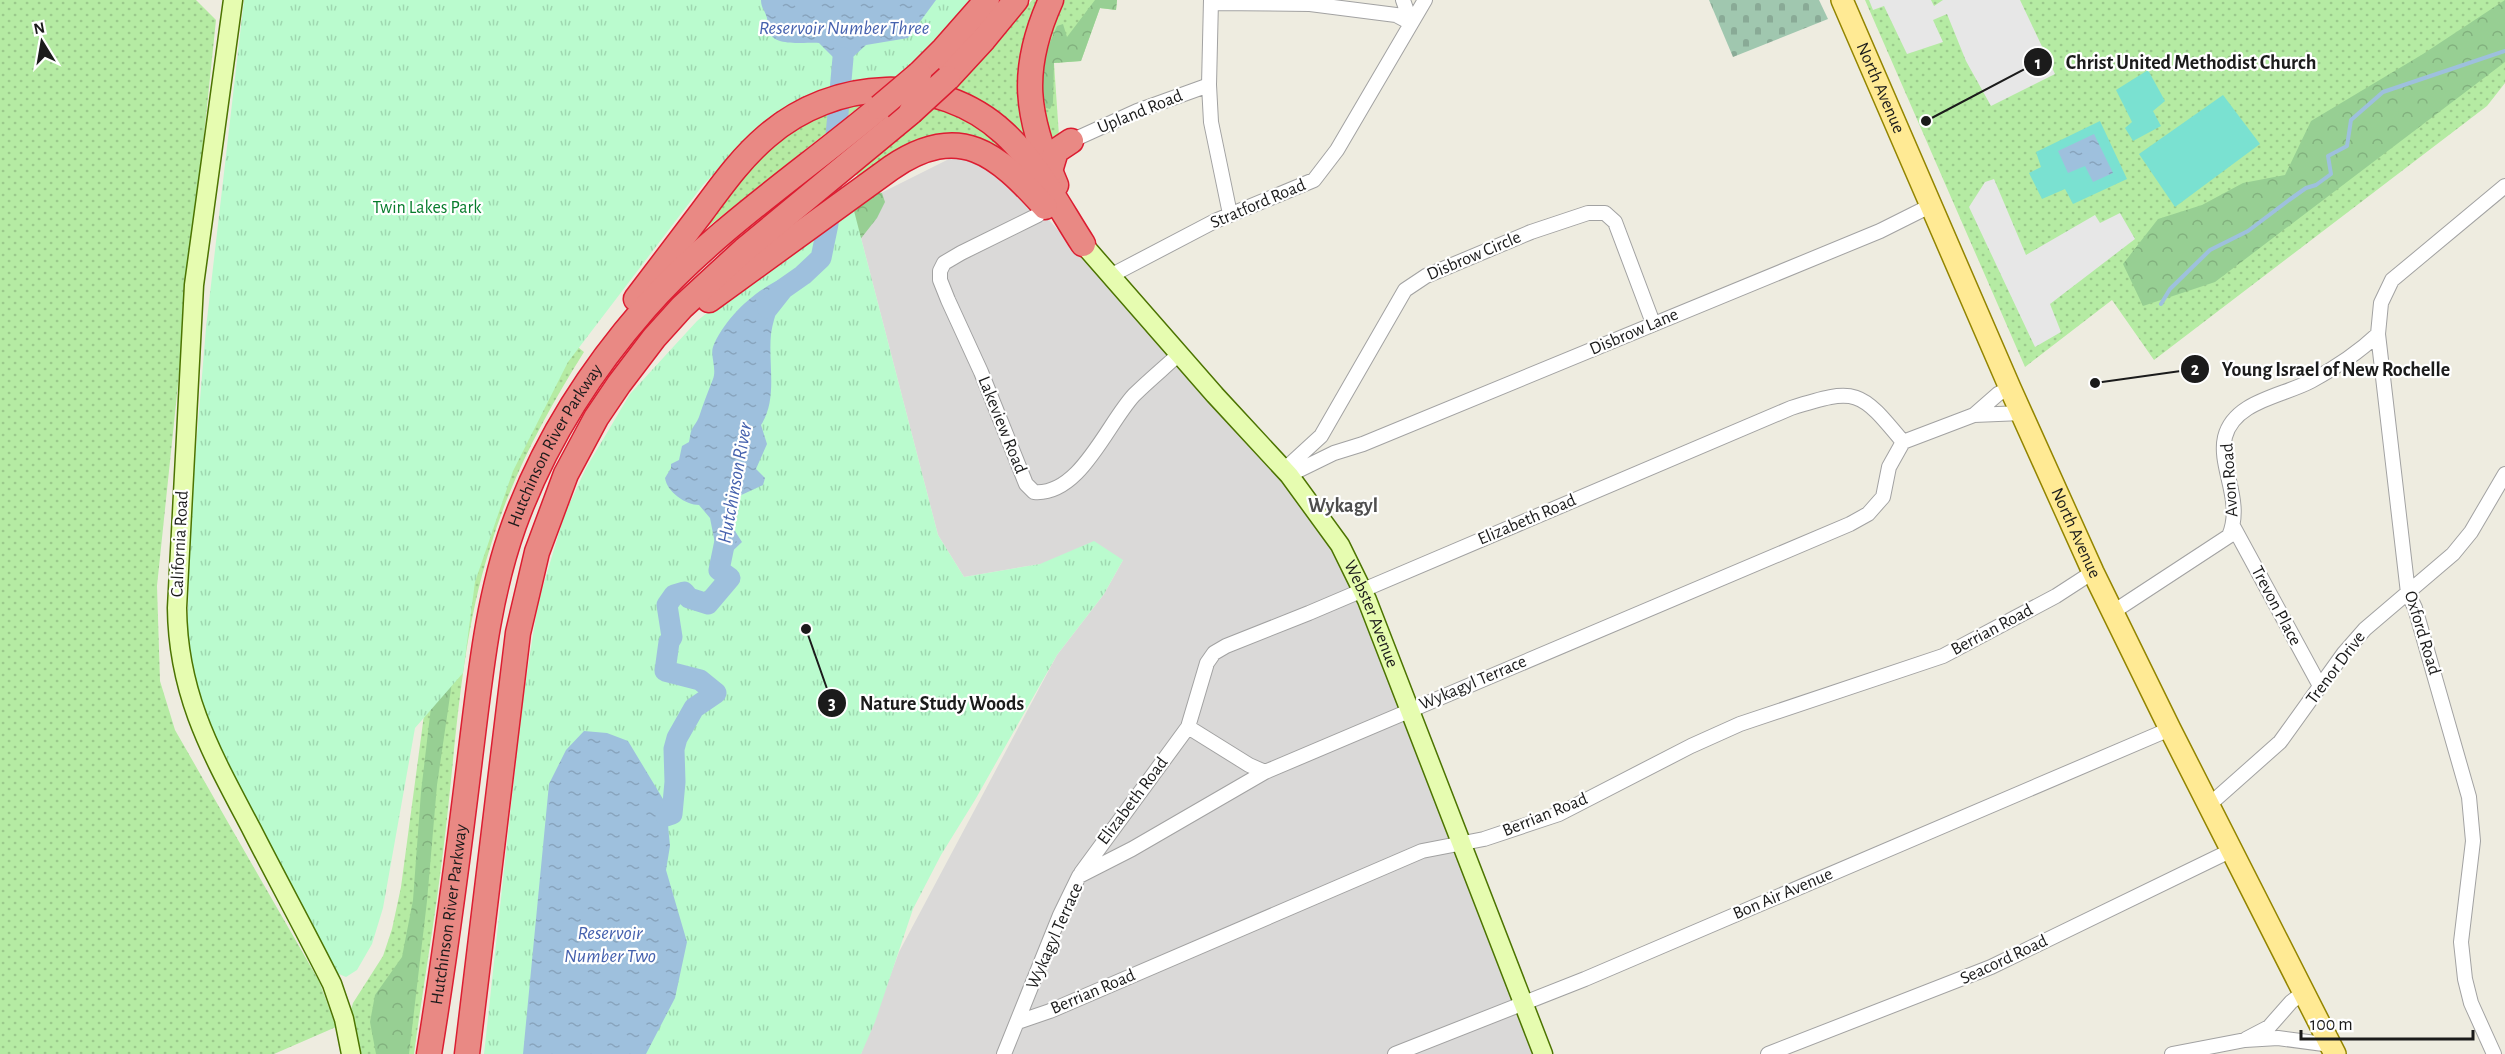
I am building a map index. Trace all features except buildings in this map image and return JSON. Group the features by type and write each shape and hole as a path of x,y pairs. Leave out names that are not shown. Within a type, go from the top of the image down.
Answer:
{"highway":[{"name":"Hutchinson River Parkway","path":"429,1054 449,927 485,642 495,588 515,524 531,483 553,438 587,384 633,322 682,271 713,242 919,74 987,0"},
{"name":"Hutchinson River Parkway","path":"467,1054 514,654 531,572 554,502 580,446 607,401 654,338 711,278 911,112 948,78 991,32 1016,0"},
{"path":"1051,0 1034,47 1029,94 1033,119 1050,171 1083,244"},
{"path":"587,384 621,319 741,161 775,130 802,112 841,97 875,90 916,91 949,99 979,114 1005,134 1022,152 1083,244"},
{"path":"1050,171 1056,151 1071,141"},
{"path":"654,338 916,153 935,147 963,146 988,155 1003,164 1083,244"}],"main road":[{"name":"California Road","path":"233,0 194,285 177,608 178,644 189,697 206,741 332,984 344,1019 351,1054"},
{"name":"North Avenue","path":"1842,0 2010,388 2093,572 2333,1049"},
{"name":"Webster Avenue","path":"1083,244 1286,473 1340,545 1362,590 1543,1054"}],"street":[{"path":"1403,0 1411,23"},
{"name":"Stratford Road","path":"1110,276 1230,214 1314,180 1337,150 1425,0"},
{"path":"1230,214 1215,149 1209,85 1211,2 1310,4 1395,15 1411,23"},
{"name":"Upland Road","path":"1071,141 1137,111 1209,85"},
{"name":"Oxford Road","path":"2494,1054 2471,1003 2464,979 2461,942 2473,841 2469,797 2418,619 2408,593 2378,334 2381,303 2392,280 2505,186"},
{"name":"Disbrow Lane","path":"1286,473 1880,231 1932,205"},
{"name":"Disbrow Circle","path":"1286,473 1321,436 1405,290 1426,276 1531,232 1588,213 1605,213 1615,222 1653,323"},
{"name":"Lakeview Road","path":"1038,215 961,253 944,263 940,271 940,280 948,300 981,372 1026,484 1034,492 1053,490 1080,469 1132,397 1179,354"},
{"name":"Avon Road","path":"2113,612 2223,541 2233,526 2234,504 2225,451 2225,437 2238,416 2251,406 2324,374 2363,348 2378,334"},
{"path":"1974,415 1998,394 2010,388"},
{"name":"Elizabeth Road","path":"1079,876 1188,727 1203,673 1214,653 1226,646 1791,408 1820,399 1852,396 1866,400 1889,422 1904,442"},
{"path":"1904,442 1974,415 2022,413"},
{"path":"1321,436 1334,453"},
{"name":"Wykagyl Terrace","path":"1004,1054 1060,915 1079,876 1132,849 1265,772 1859,519 1868,514 1883,497 1889,466 1904,442"},
{"name":"Trenor Drive","path":"2209,805 2280,742 2344,653 2366,629 2453,554 2471,532 2505,474"},
{"name":"Trevon Place","path":"2233,526 2320,687"},
{"name":"Berrian Road","path":"1018,1022 1050,1011 1422,851 1484,839 1559,814 1691,746 1740,724 1943,656 2056,596 2093,572"},
{"path":"1188,727 1249,765 1265,772"},
{"name":"Bon Air Avenue","path":"1395,1054 1523,1003 2170,729"},
{"name":"Seacord Road","path":"1768,1054 1991,967 2232,850"},
{"path":"2245,1040 2269,1027 2291,1002 2304,992"},
{"path":"2172,1054 2245,1040 2278,1038 2333,1049"}],"shaded area":[{"path":"1869,0 1931,0 1934,6 1943,0 2020,0 2055,74 1991,106 1966,61 1947,14 1933,20 1943,42 1907,54 1884,6 1873,10"},
{"path":"2148,70 2165,101 2153,111 2161,126 2133,141 2125,128 2132,122 2116,90"},
{"path":"2223,95 2260,144 2175,207 2139,154"},
{"path":"2100,121 2127,179 2073,204 2065,189 2042,199 2029,173 2041,167 2036,152"},
{"path":"957,155 1009,175 1324,529 1345,568 1538,1054 861,1054 899,952 1057,655 1104,594 1123,560 1040,564 964,577 938,535 853,207"},
{"path":"1994,179 2026,255 2095,215 2100,223 2120,213 2135,239 2050,304 2061,332 2035,347 1969,207 1985,182"}],"green space":[{"path":"0,0 196,0 216,20 157,586 160,681 175,730 319,981 336,1027 274,1054 0,1054"},
{"name":"Twin Lakes Park","path":"244,0 969,0 945,32 891,81 745,143 703,185 568,362 513,471 475,582 463,673 415,728 383,908 372,944 357,970 346,977 334,972 216,748 202,713 187,644 191,507 206,328"},
{"path":"1032,0 1043,0 1035,151 953,91 997,44"},
{"path":"1060,0 1117,0 1116,10 1100,8 1081,61 1054,63 1059,136 1050,137 1039,110 1043,40"},
{"path":"1095,0 1117,0 1116,10 1100,8 1081,61 1054,63 1053,103 1050,109 1046,108 1042,86 1043,66 1057,26 1063,24 1067,37"},
{"path":"1709,0 1819,0 1828,19 1733,57"},
{"path":"1865,0 2505,0 2505,83 2487,106 2154,360 2112,300 2025,367"},
{"path":"2505,0 2505,62 2215,282 2143,306 2123,264 2158,219 2202,205 2243,183 2285,175 2311,121 2423,54"},
{"path":"874,95 690,241 726,189 798,121"},
{"path":"941,103 994,131 1035,179 977,141 859,179 856,174 863,167"},
{"path":"877,192 882,193 885,202 877,218 844,260 835,227"},
{"path":"853,207 938,535 964,577 1040,564 1094,541 1123,560 1104,594 1057,655 975,800 941,855 913,909 875,1022 861,1054 484,1054 522,705 538,603 564,516 586,468 630,394 697,321 751,277"},
{"path":"523,302 584,352 530,447 508,497 490,548 471,622 440,877 414,1054 356,1054 350,1013 353,1003 383,956 392,929 401,887 428,685"},
{"path":"443,605 458,641 437,785 427,901 409,1054 376,1054 370,1022 375,995 402,957 413,900 421,792"}],"water":[{"name":"Reservoir Number Three","path":"761,0 936,0 908,38 866,45 853,57 833,57 819,43 784,42 772,37"},
{"path":"2094,134 2113,173 2093,182 2085,166 2068,173 2058,151"},
{"path":"788,276 771,334 771,393 761,425 767,444 756,469 765,478 763,485 737,497 735,515 729,522 742,542 721,562 718,559 710,518 699,505 688,503 673,493 665,478 671,464 679,460 682,446 689,442 691,431 699,417 714,375 712,351 718,336 734,314 754,295"},
{"name":"Reservoir Number Two","path":"584,731 607,733 628,741 666,804 670,846 666,870 687,942 675,998 646,1054 523,1054 549,784 566,750"}],"waterway":[{"path":"2161,304 2170,289 2210,250 2248,231 2306,188 2316,185 2331,174 2328,156 2347,146 2351,120 2383,92 2505,51"},
{"name":"Hutchinson River","path":"768,308 783,289 821,258 828,224 843,58"},
{"name":"Hutchinson River","path":"666,816 672,814 675,782 674,749 677,738 694,708 716,693 700,680 665,671 669,642 672,637 667,605 674,595 684,592 689,598 708,604 730,578 719,570 726,536"}],"place":[{"name":"Christ United Methodist Church","path":"1926,121"},
{"name":"Young Israel of New Rochelle","path":"2095,383"},
{"name":"Nature Study Woods","path":"806,629"}],"district":[{"name":"Wykagyl","path":"1343,506"}]}
